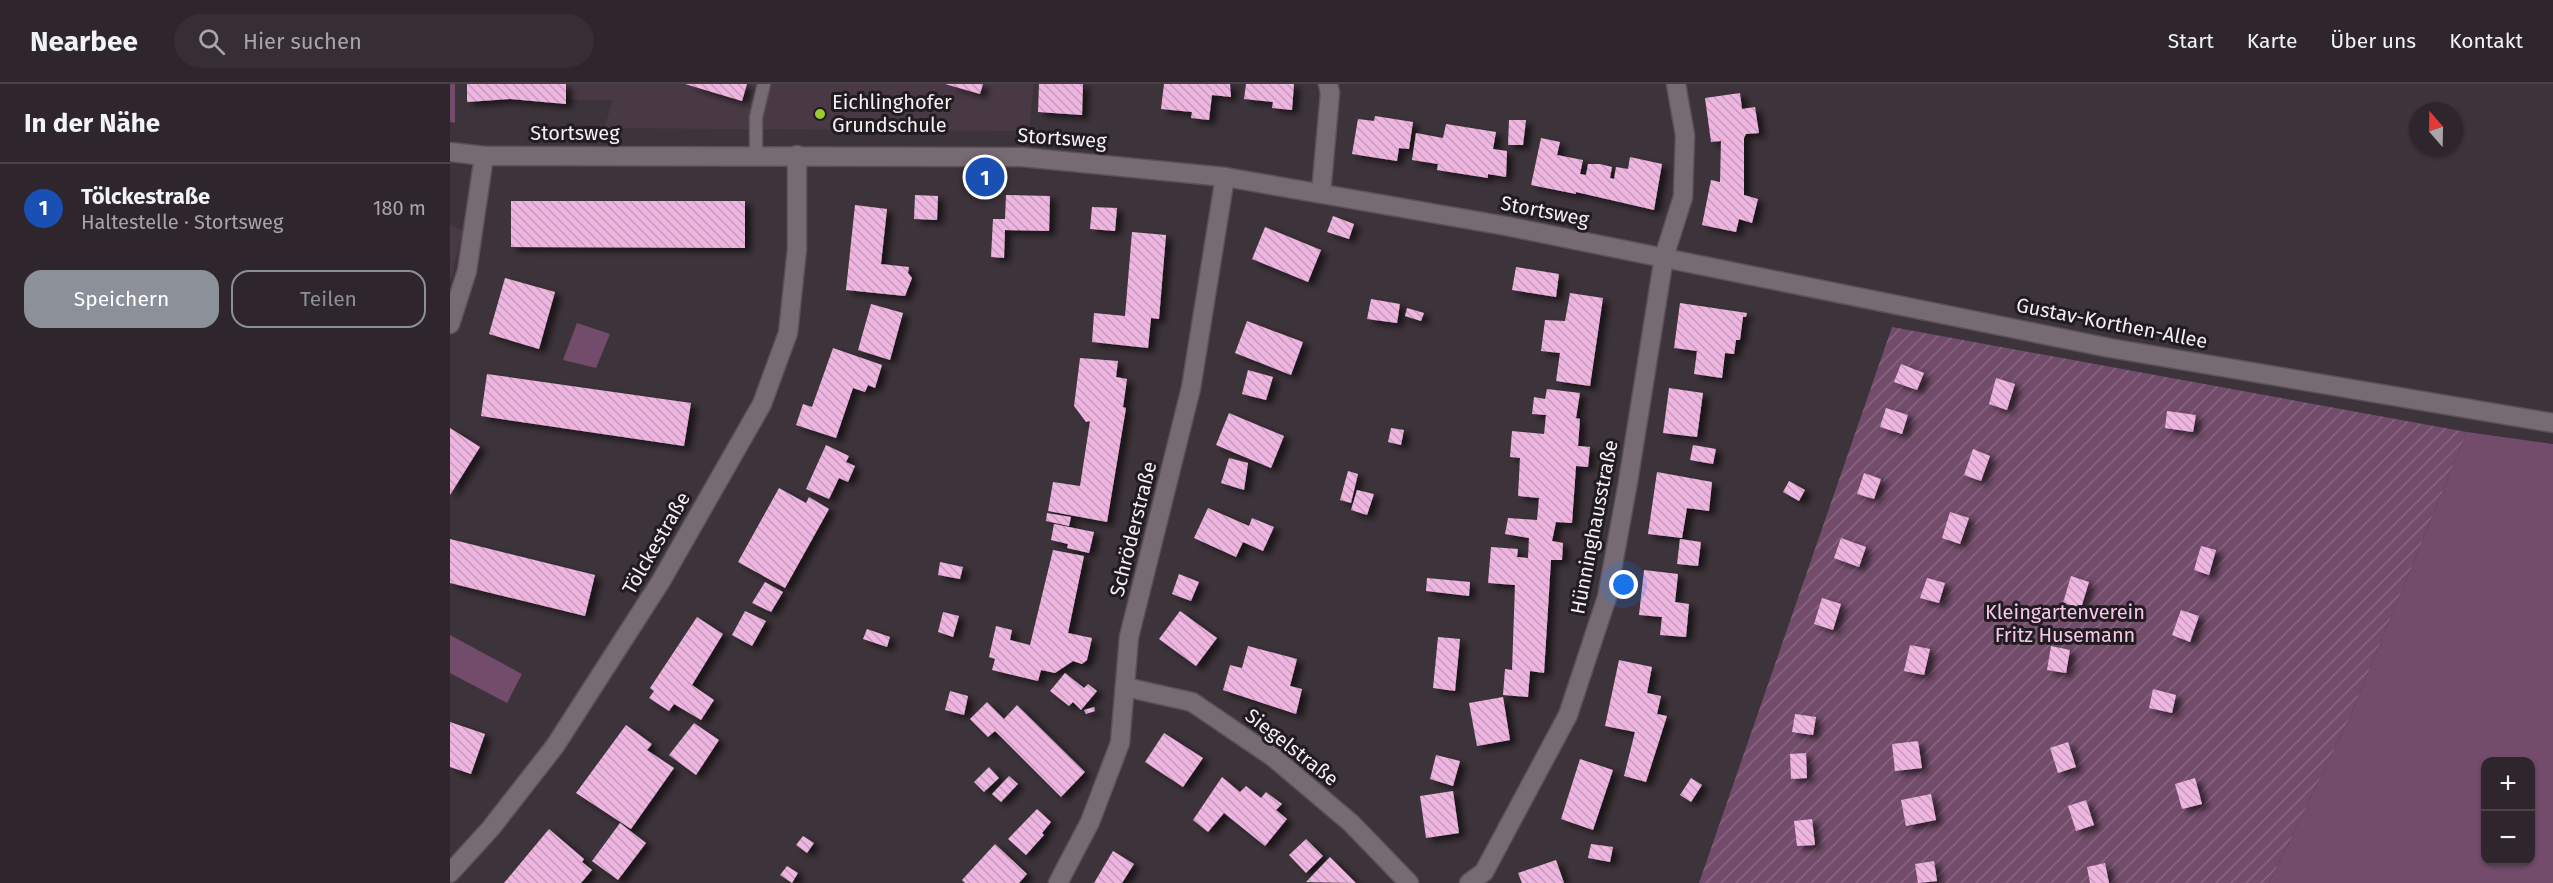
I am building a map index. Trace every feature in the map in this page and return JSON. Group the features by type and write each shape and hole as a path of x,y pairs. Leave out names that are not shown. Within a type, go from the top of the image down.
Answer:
{"street":[{"path":"1321,193 1330,93 1328,84"},
{"name":"Hünninghausstraße","path":"1469,883 1484,872 1568,715 1606,597 1629,482 1664,257 1683,197 1685,135 1676,84"},
{"name":"Stortsweg","path":"450,152 484,156 1022,157 1225,177 1664,257"},
{"name":"Tölckestraße","path":"450,873 490,828 555,746 661,581 762,404 788,333 797,249 797,155"},
{"path":"450,324 467,271 484,156"},
{"name":"Schröderstraße","path":"1058,883 1090,822 1120,743 1129,637 1191,388 1225,177"},
{"name":"Gustav-Korthen-Allee","path":"1664,257 2110,348 2553,423"},
{"name":"Siegelstraße","path":"1125,687 1192,702 1273,757 1352,823 1408,883"}],"lane":[{"path":"756,155 756,117 764,84"}],"shaded area":[{"name":"Eichlinghofer Grundschule","path":"468,84 1034,84 1029,131 604,128 613,100 510,99 467,102"},
{"path":"450,225 463,230 450,282"}],"green space":[{"path":"450,84 455,84 455,123 450,122"},
{"path":"577,323 610,334 596,368 563,360"},
{"name":"Kleingartenverein Fritz Husemann","path":"1892,327 2467,432 2349,719 2269,883 1699,883"},
{"path":"2467,432 2553,444 2553,883 2269,883 2349,719"},
{"path":"450,635 522,674 507,703 450,673"}],"building":[{"path":"467,84 566,84 566,104 510,99 467,102"},
{"path":"685,84 747,84 742,101"},
{"path":"945,84 983,84 980,94"},
{"path":"1039,84 1083,84 1082,115 1038,112"},
{"path":"1164,84 1230,84 1231,97 1212,95 1209,120 1191,118 1192,112 1161,109"},
{"path":"1246,84 1294,84 1292,110 1272,108 1273,102 1244,99"},
{"path":"1740,93 1742,109 1755,107 1759,133 1746,134 1744,138 1744,195 1758,199 1752,223 1739,219 1736,232 1702,225 1711,180 1720,182 1721,141 1711,142 1705,98"},
{"path":"1375,116 1413,122 1409,149 1399,148 1397,161 1352,154 1358,119 1374,121"},
{"path":"1509,120 1526,120 1523,145 1508,145"},
{"path":"1446,124 1496,132 1493,149 1507,151 1506,177 1488,174 1488,178 1437,170 1438,164 1412,160 1416,133 1443,138"},
{"path":"1541,138 1560,142 1557,155 1583,160 1580,174 1586,175 1588,164 1600,164 1612,167 1610,178 1614,179 1616,167 1628,169 1630,157 1662,164 1654,210 1576,192 1576,194 1531,185"},
{"path":"915,195 938,196 937,220 914,219"},
{"path":"1006,195 1050,196 1049,231 1005,230 1004,258 991,257 993,219 1005,219"},
{"path":"511,201 745,201 745,248 511,247"},
{"path":"855,205 887,209 881,264 909,267 908,273 912,278 905,296 846,290"},
{"path":"1092,207 1117,208 1115,231 1090,229"},
{"path":"1333,216 1354,224 1349,239 1327,232"},
{"path":"1265,227 1321,250 1308,282 1252,259"},
{"path":"1132,232 1166,235 1159,319 1151,318 1148,348 1092,342 1094,313 1125,316"},
{"path":"1516,267 1559,274 1556,297 1512,290"},
{"path":"505,278 555,292 539,349 489,334"},
{"path":"1570,293 1603,298 1590,386 1556,381 1560,353 1541,351 1545,320 1565,321"},
{"path":"1371,299 1400,304 1397,323 1367,319"},
{"path":"1680,303 1747,313 1746,317 1743,317 1740,340 1736,340 1734,354 1725,353 1722,378 1694,374 1697,351 1674,348"},
{"path":"871,304 903,313 890,360 858,350"},
{"path":"1407,308 1424,313 1421,321 1405,316"},
{"path":"1247,321 1303,342 1291,375 1235,353"},
{"path":"833,348 882,365 875,388 868,385 865,392 853,388 836,438 796,425 803,404 812,407"},
{"path":"1080,358 1118,361 1116,377 1127,379 1123,407 1126,408 1107,522 1048,511 1053,482 1080,486 1090,421 1086,422 1074,406"},
{"path":"1901,364 1924,373 1917,390 1894,382"},
{"path":"1248,370 1273,377 1266,400 1242,394"},
{"path":"487,374 691,403 684,446 481,416"},
{"path":"1996,378 2015,384 2007,410 1989,404"},
{"path":"1669,388 1703,393 1697,437 1663,433"},
{"path":"1547,389 1580,393 1576,418 1580,419 1578,446 1590,447 1588,467 1576,466 1572,523 1556,522 1552,541 1563,543 1562,560 1551,560 1544,673 1530,671 1528,697 1503,695 1505,669 1512,670 1515,585 1488,583 1491,547 1518,549 1517,557 1528,558 1529,538 1505,534 1508,518 1537,520 1539,498 1518,496 1520,458 1510,457 1512,431 1544,434 1546,415 1532,414 1534,397 1545,399"},
{"path":"1886,408 1908,415 1902,434 1880,427"},
{"path":"2167,411 2196,415 2193,432 2165,428"},
{"path":"1229,413 1284,436 1271,468 1216,445"},
{"path":"450,428 480,447 450,495"},
{"path":"1391,428 1404,430 1401,445 1388,442"},
{"path":"826,445 849,456 846,462 855,466 848,482 839,478 829,499 806,489"},
{"path":"1693,445 1716,449 1713,464 1690,460"},
{"path":"1973,449 1990,456 1981,481 1964,475"},
{"path":"1229,458 1248,463 1244,490 1221,483"},
{"path":"1348,471 1358,474 1351,503 1340,500"},
{"path":"1657,472 1712,482 1709,511 1687,508 1682,538 1648,534"},
{"path":"1864,473 1881,479 1874,499 1857,494"},
{"path":"1789,481 1805,490 1799,501 1783,492"},
{"path":"779,488 806,503 809,497 829,509 785,588 738,562"},
{"path":"1357,490 1374,494 1367,515 1351,510"},
{"path":"1208,508 1249,526 1252,518 1274,527 1263,551 1243,542 1236,557 1194,538"},
{"path":"1950,512 1969,518 1960,544 1942,538"},
{"path":"1047,513 1071,517 1069,526 1046,521"},
{"path":"1054,524 1094,532 1089,553 1067,548 1068,544 1051,540"},
{"path":"1841,538 1866,547 1859,567 1834,558"},
{"path":"450,539 595,575 585,616 450,583"},
{"path":"1680,539 1701,542 1698,566 1677,564"},
{"path":"2201,546 2216,550 2209,575 2194,570"},
{"path":"1053,550 1084,556 1068,633 1092,638 1087,660 1082,664 1073,661 1055,673 1041,670 1038,681 992,670 995,659 989,657 996,626 1012,630 1010,640 1030,645"},
{"path":"940,562 963,567 960,579 938,575"},
{"path":"1644,570 1678,574 1675,602 1689,604 1686,637 1660,635 1662,617 1639,615"},
{"path":"1179,574 1199,582 1191,601 1172,594"},
{"path":"2071,576 2089,582 2081,608 2063,603"},
{"path":"1427,578 1470,582 1469,596 1426,591"},
{"path":"1927,578 1945,583 1939,603 1920,598"},
{"path":"765,582 783,592 771,612 752,603"},
{"path":"1822,598 1841,604 1833,630 1814,624"},
{"path":"2181,610 2199,616 2190,642 2172,635"},
{"path":"745,611 766,621 752,646 732,635"},
{"path":"1180,611 1217,638 1196,666 1159,639"},
{"path":"943,612 959,616 953,637 938,632"},
{"path":"697,617 723,634 692,685 714,700 701,720 674,704 669,711 649,698 654,691 650,688"},
{"path":"867,629 890,637 887,647 863,639"},
{"path":"1438,637 1460,639 1455,691 1433,688"},
{"path":"1910,645 1930,649 1924,675 1904,671"},
{"path":"1248,646 1297,659 1290,686 1302,689 1296,714 1223,690 1230,665 1242,668"},
{"path":"2051,646 2070,650 2066,673 2047,670"},
{"path":"1619,660 1652,667 1647,693 1661,696 1657,714 1667,716 1646,782 1624,776 1635,732 1605,726"},
{"path":"1065,673 1084,688 1088,684 1097,691 1081,710 1073,702 1069,706 1050,691"},
{"path":"2153,689 2176,695 2172,713 2149,708"},
{"path":"950,691 968,696 964,715 945,710"},
{"path":"1503,697 1510,740 1477,746 1469,703"},
{"path":"987,702 1004,719 1017,705 1085,772 1061,797 995,731 988,737 970,719"},
{"path":"1094,707 1095,711 1086,714 1084,710"},
{"path":"1795,714 1816,717 1813,735 1792,732"},
{"path":"450,722 485,734 471,774 450,767"},
{"path":"694,723 719,740 696,775 669,755"},
{"path":"626,725 652,744 647,750 674,768 631,829 576,793"},
{"path":"1164,733 1203,758 1183,787 1145,762"},
{"path":"1918,741 1922,768 1895,771 1892,744"},
{"path":"2068,742 2076,767 2058,773 2050,748"},
{"path":"1806,753 1807,778 1791,779 1790,754"},
{"path":"1436,755 1460,761 1453,786 1430,779"},
{"path":"1580,759 1613,770 1593,830 1561,819"},
{"path":"989,767 999,778 984,792 974,782"},
{"path":"1009,776 1018,784 1001,802 992,794"},
{"path":"1222,777 1240,792 1246,786 1261,798 1266,792 1282,804 1276,810 1287,819 1265,846 1224,813 1208,832 1193,820"},
{"path":"1691,778 1702,785 1691,802 1680,795"},
{"path":"2195,778 2202,804 2182,809 2175,784"},
{"path":"1453,791 1459,833 1426,838 1420,796"},
{"path":"1931,794 1936,820 1906,826 1901,800"},
{"path":"2086,800 2094,825 2076,831 2068,806"},
{"path":"1037,809 1051,822 1042,833 1044,835 1026,855 1008,839"},
{"path":"1812,819 1815,845 1797,846 1794,821"},
{"path":"620,823 646,843 618,880 592,861"},
{"path":"549,829 584,859 582,862 592,870 581,883 504,883"},
{"path":"803,836 814,843 807,853 796,845"},
{"path":"1306,839 1323,856 1306,873 1289,855"},
{"path":"995,844 1027,874 1019,883 965,883 962,880"},
{"path":"1591,844 1613,847 1610,862 1588,858"},
{"path":"1113,851 1134,864 1122,883 1094,883"},
{"path":"1330,857 1356,883 1306,882"},
{"path":"1556,860 1564,883 1522,883 1518,873"},
{"path":"1934,861 1937,881 1918,883 1915,864"},
{"path":"2105,863 2109,883 2090,883 2087,867"},
{"path":"787,866 798,873 792,883 780,875"}],"place":[{"name":"Eichlinghofer Grundschule","path":"820,114"},
{"name":"Tölckestraße","path":"985,177"}]}
